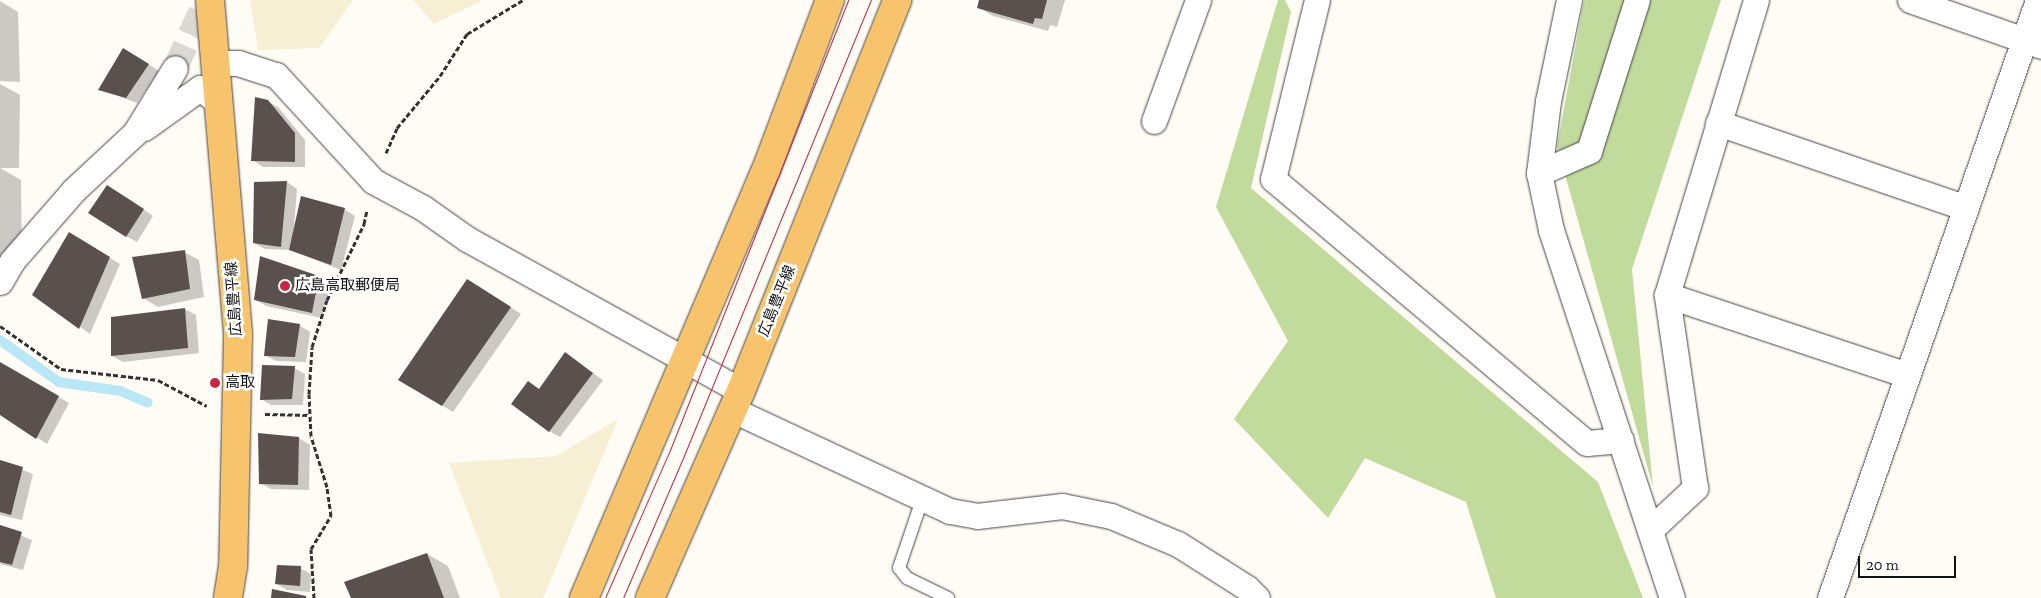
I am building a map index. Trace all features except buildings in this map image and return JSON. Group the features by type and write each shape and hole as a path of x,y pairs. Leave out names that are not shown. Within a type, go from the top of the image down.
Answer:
{"main road":[{"name":"広島豊平線","path":"210,0 238,335 224,411 233,566 228,598"},
{"path":"584,598 686,362 766,170 830,0"},
{"name":"広島豊平線","path":"650,598 737,400 897,0"}],"street":[{"path":"1154,121 1198,0"},
{"path":"1317,0 1273,179 1587,443 1621,440"},
{"path":"1569,0 1548,102 1539,172 1551,230 1672,598"},
{"path":"1539,172 1589,151 1637,0"},
{"path":"1650,530 1695,488 1667,295 1756,0"},
{"path":"1910,0 2032,43"},
{"path":"1830,598 1966,208 2032,43 2038,0"},
{"path":"216,63 238,63 276,76 373,182 423,208 467,239 686,362 737,400 950,511 977,516 1062,506 1111,516 1178,544 1247,588 1257,598"},
{"path":"135,133 175,68"},
{"path":"0,282 12,261 74,190 135,133 200,88 219,103"},
{"path":"1718,123 1966,208"},
{"path":"1667,295 1907,376"}],"lane":[{"path":"923,497 899,568 907,578 948,598"}],"path":[{"path":"314,598 311,549 331,516 326,488 311,436 310,415 312,347 327,300 364,224 373,182 397,128 440,76 467,34 523,0"},
{"path":"0,326 61,369 158,380 224,411 310,415"}],"shaded area":[{"path":"250,0 353,0 319,48 258,50"},
{"path":"413,0 483,0 434,24"},
{"path":"618,419 543,598 501,598 449,463 556,456"}],"green space":[{"path":"1278,0 1285,0 1291,12 1251,188 1598,482 1643,598 1496,598 1466,502 1365,458 1328,518 1234,419 1288,341 1216,207"},
{"path":"1584,0 1721,0 1632,269 1653,487 1557,146"}],"waterway":[{"path":"0,340 59,382 120,391 148,403"}],"tunnel":[{"path":"175,68 206,0"}],"tram line":[{"path":"605,598 670,450 848,0"},
{"path":"623,598 683,458 871,0"}],"place":[{"name":"広島高取郵便局","path":"285,286"},
{"name":"高取","path":"215,383"}]}
